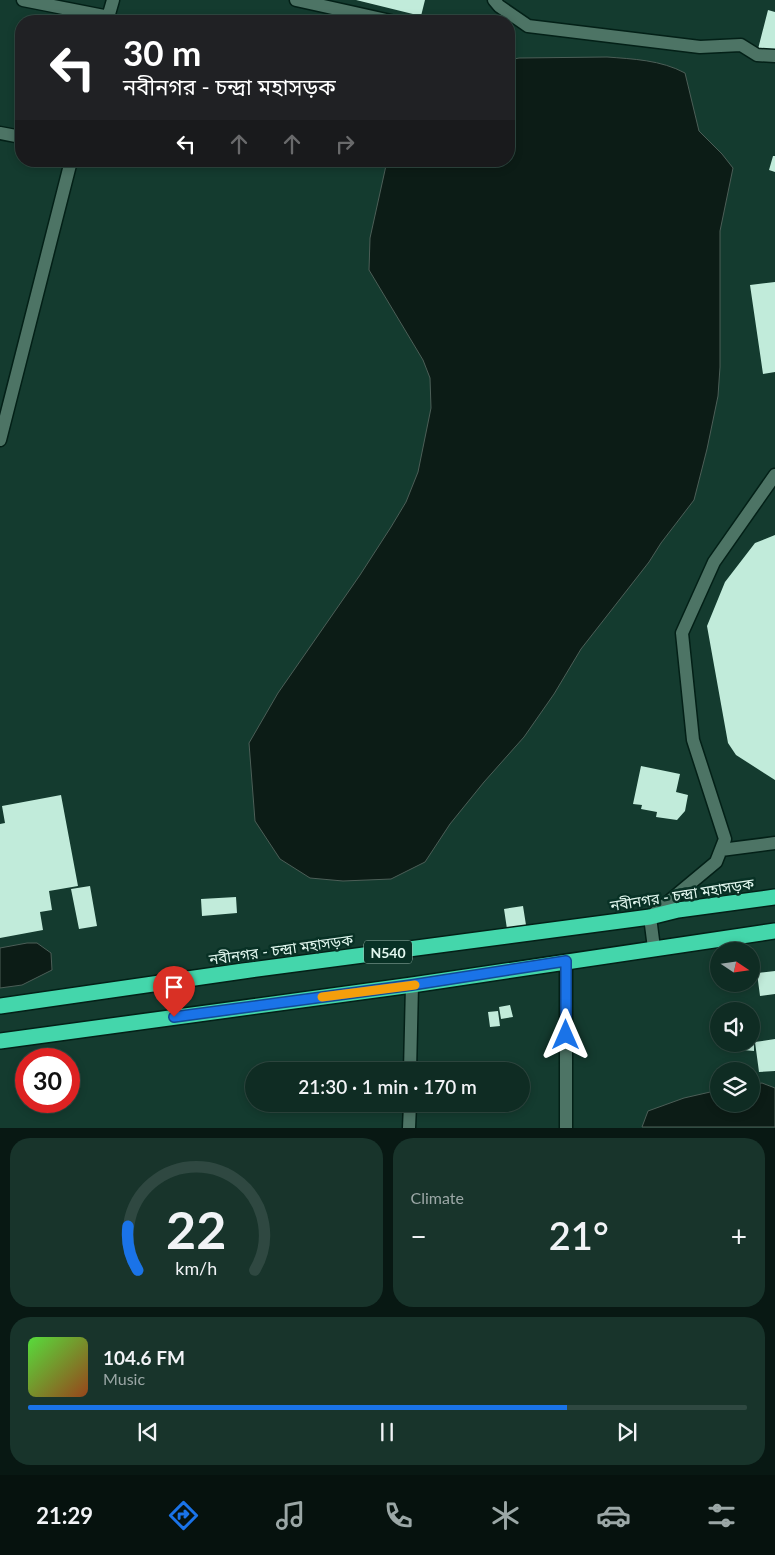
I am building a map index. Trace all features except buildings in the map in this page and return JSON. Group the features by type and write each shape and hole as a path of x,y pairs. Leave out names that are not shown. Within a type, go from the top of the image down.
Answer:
{"highway":[{"name":"নবীনগর - চন্দ্রা মহাসড়ক","path":"0,1006 243,971 650,917 678,910 775,897"},
{"name":"N540","path":"0,1041 412,985 775,931"}],"street":[{"path":"23,0 90,15"},
{"path":"109,15 113,0"},
{"path":"296,0 364,15"},
{"path":"494,0 512,15"},
{"path":"515,17 528,26 700,47 741,45 757,55 775,56"},
{"path":"0,133 15,137"},
{"path":"0,440 4,405 70,167"},
{"path":"654,948 650,917 716,862 725,839 693,740 682,633 714,562 775,475"},
{"path":"721,850 775,843"},
{"path":"566,961 566,1128"},
{"path":"410,1062 412,985"},
{"path":"410,1112 410,1128"}],"shaded area":[{"path":"607,57 657,63 685,73 699,131 733,168 720,231 720,367 718,396 707,449 694,500 649,562 581,649 554,694 524,737 450,824 425,862 391,879 343,881 310,878 280,859 255,821 249,743 278,693 391,527 406,502 418,472 431,408 430,378 423,360 369,270 370,238 386,167 515,167 515,59"},
{"path":"37,943 51,953 52,970 22,985 0,988 0,948"},
{"path":"760,1083 775,1088 775,1127 642,1127 648,1111 684,1098 710,1092 710,1112 760,1112"}],"slow traffic":[{"path":"322,997 415,985"}],"route":[{"path":"174,1017 412,985 566,961 566,1035"}]}
